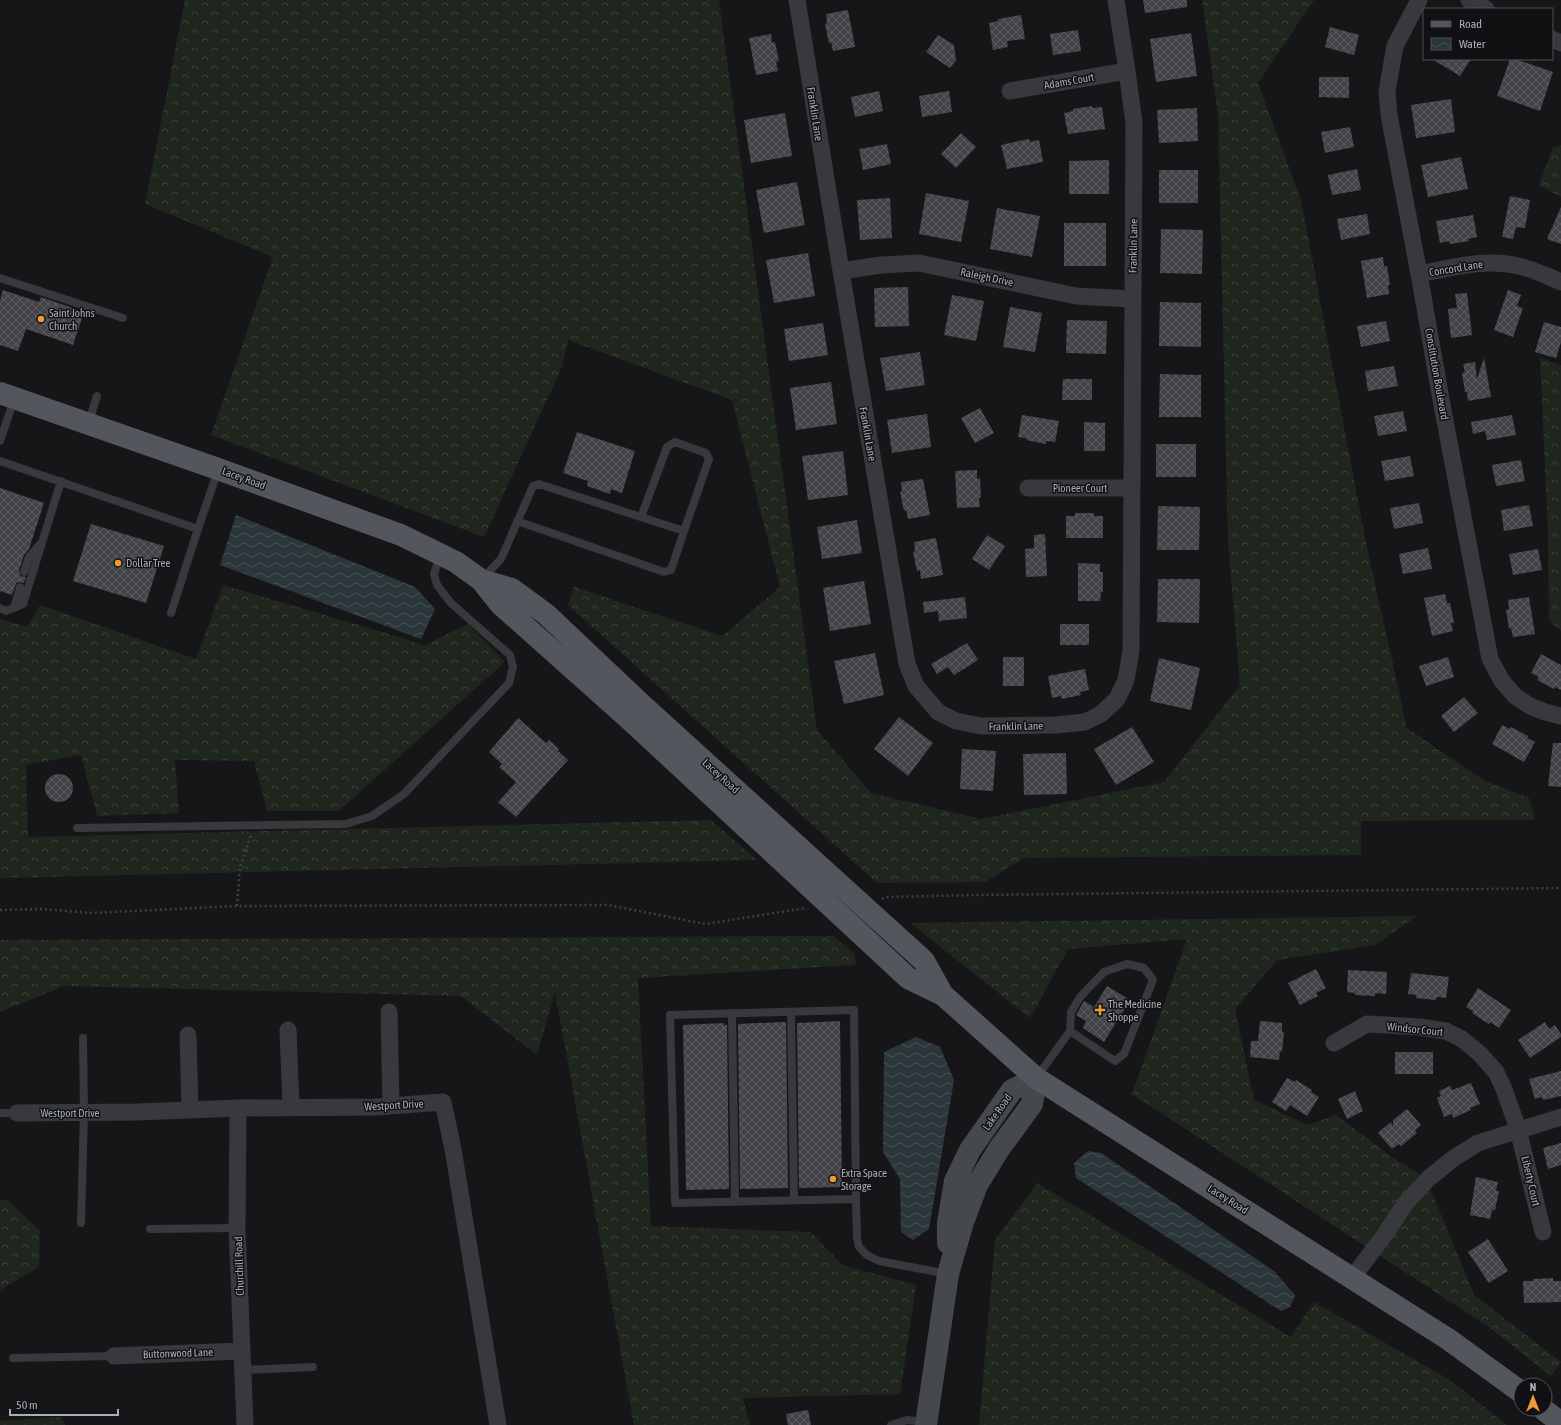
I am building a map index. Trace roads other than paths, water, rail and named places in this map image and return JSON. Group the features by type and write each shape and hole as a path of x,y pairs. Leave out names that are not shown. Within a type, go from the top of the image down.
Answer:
{"main road":[{"name":"Lacey Road","path":"7,396 218,469 401,535 456,562 481,580 512,589 546,614 634,710 696,767 863,906 924,961 943,995"},
{"name":"Lacey Road","path":"696,767 823,898 908,978 943,995 1036,1078 1448,1339 1513,1386"},
{"path":"1553,1417 1561,1423"}],"street":[{"name":"Franklin Lane","path":"797,0 907,664 916,686 938,712 956,720 981,726 1056,725 1085,722 1101,714 1117,699 1126,680 1131,651 1134,123 1116,0"},
{"name":"Constitution Boulevard","path":"1419,0 1395,46 1387,91 1389,115 1490,659 1502,681 1515,696 1530,706 1561,716"},
{"path":"1469,0 1484,8"},
{"name":"Adams Court","path":"1010,91 1127,71"},
{"name":"Raleigh Drive","path":"841,271 881,265 919,263 1076,296 1132,299"},
{"name":"Concord Lane","path":"1419,274 1464,265 1487,263 1517,266 1561,282"},
{"name":"Pioneer Court","path":"1028,488 1131,488"},
{"path":"389,1012 391,1106"},
{"name":"Windsor Court","path":"1334,1043 1367,1024 1420,1027 1446,1031 1462,1039 1480,1054 1496,1072 1504,1089 1518,1129"},
{"path":"288,1030 290,1107"},
{"path":"188,1035 190,1110"},
{"name":"Lake Road","path":"927,1424 948,1274 948,1222 956,1181 970,1150 1012,1090 1036,1078"},
{"name":"Westport Drive","path":"17,1113 84,1113 238,1108 391,1106 443,1102 452,1142 498,1425"},
{"name":"Churchill Road","path":"238,1108 237,1228 245,1425"},
{"path":"1352,1278 1386,1233 1405,1204 1430,1178 1454,1158 1478,1143 1518,1129 1561,1117"},
{"name":"Liberty Court","path":"1518,1129 1543,1232"},
{"name":"Buttonwood Lane","path":"114,1356 242,1351"}],"lane":[{"path":"0,278 123,318"},
{"path":"0,441 7,396"},
{"path":"89,424 96,396"},
{"path":"518,521 664,572 672,570 709,459 706,453 675,442 667,447 641,517"},
{"path":"0,461 198,529"},
{"path":"171,613 218,469"},
{"path":"0,608 6,610 23,604 61,482"},
{"path":"481,580 501,559 533,486 539,484 684,531"},
{"path":"24,572 29,557 42,541"},
{"path":"77,828 346,824 372,816 404,794 509,683 513,667 510,655 451,603 437,586 434,574 441,554"},
{"path":"14,608 20,587"},
{"path":"1036,1078 1070,1031 1072,1012 1080,997 1104,972 1126,964 1144,968 1153,980 1124,1054 1115,1061 1070,1031"},
{"path":"856,1199 675,1203 670,1015 854,1010 856,1199 857,1238 859,1247 867,1255 879,1261 948,1274"},
{"path":"791,1012 794,1200"},
{"path":"732,1013 735,1202"},
{"path":"81,1223 84,1113 83,1038"},
{"path":"0,1113 17,1113"},
{"path":"150,1229 237,1228"},
{"path":"13,1358 114,1356"},
{"path":"243,1370 313,1367"},
{"path":"891,1425 907,1420 927,1424"}],"water":[{"path":"236,515 415,587 435,609 421,639 220,565"},
{"path":"916,1037 940,1047 954,1080 929,1229 913,1240 901,1232 900,1179 883,1152 884,1052"},
{"path":"1088,1151 1101,1153 1274,1271 1295,1295 1290,1307 1281,1311 1076,1178 1074,1163"}],"place":[{"name":"Saint Johns Church","path":"41,319"},
{"name":"Dollar Tree","path":"118,563"},
{"name":"The Medicine Shoppe","path":"1100,1010"},
{"name":"Extra Space Storage","path":"833,1179"}]}
